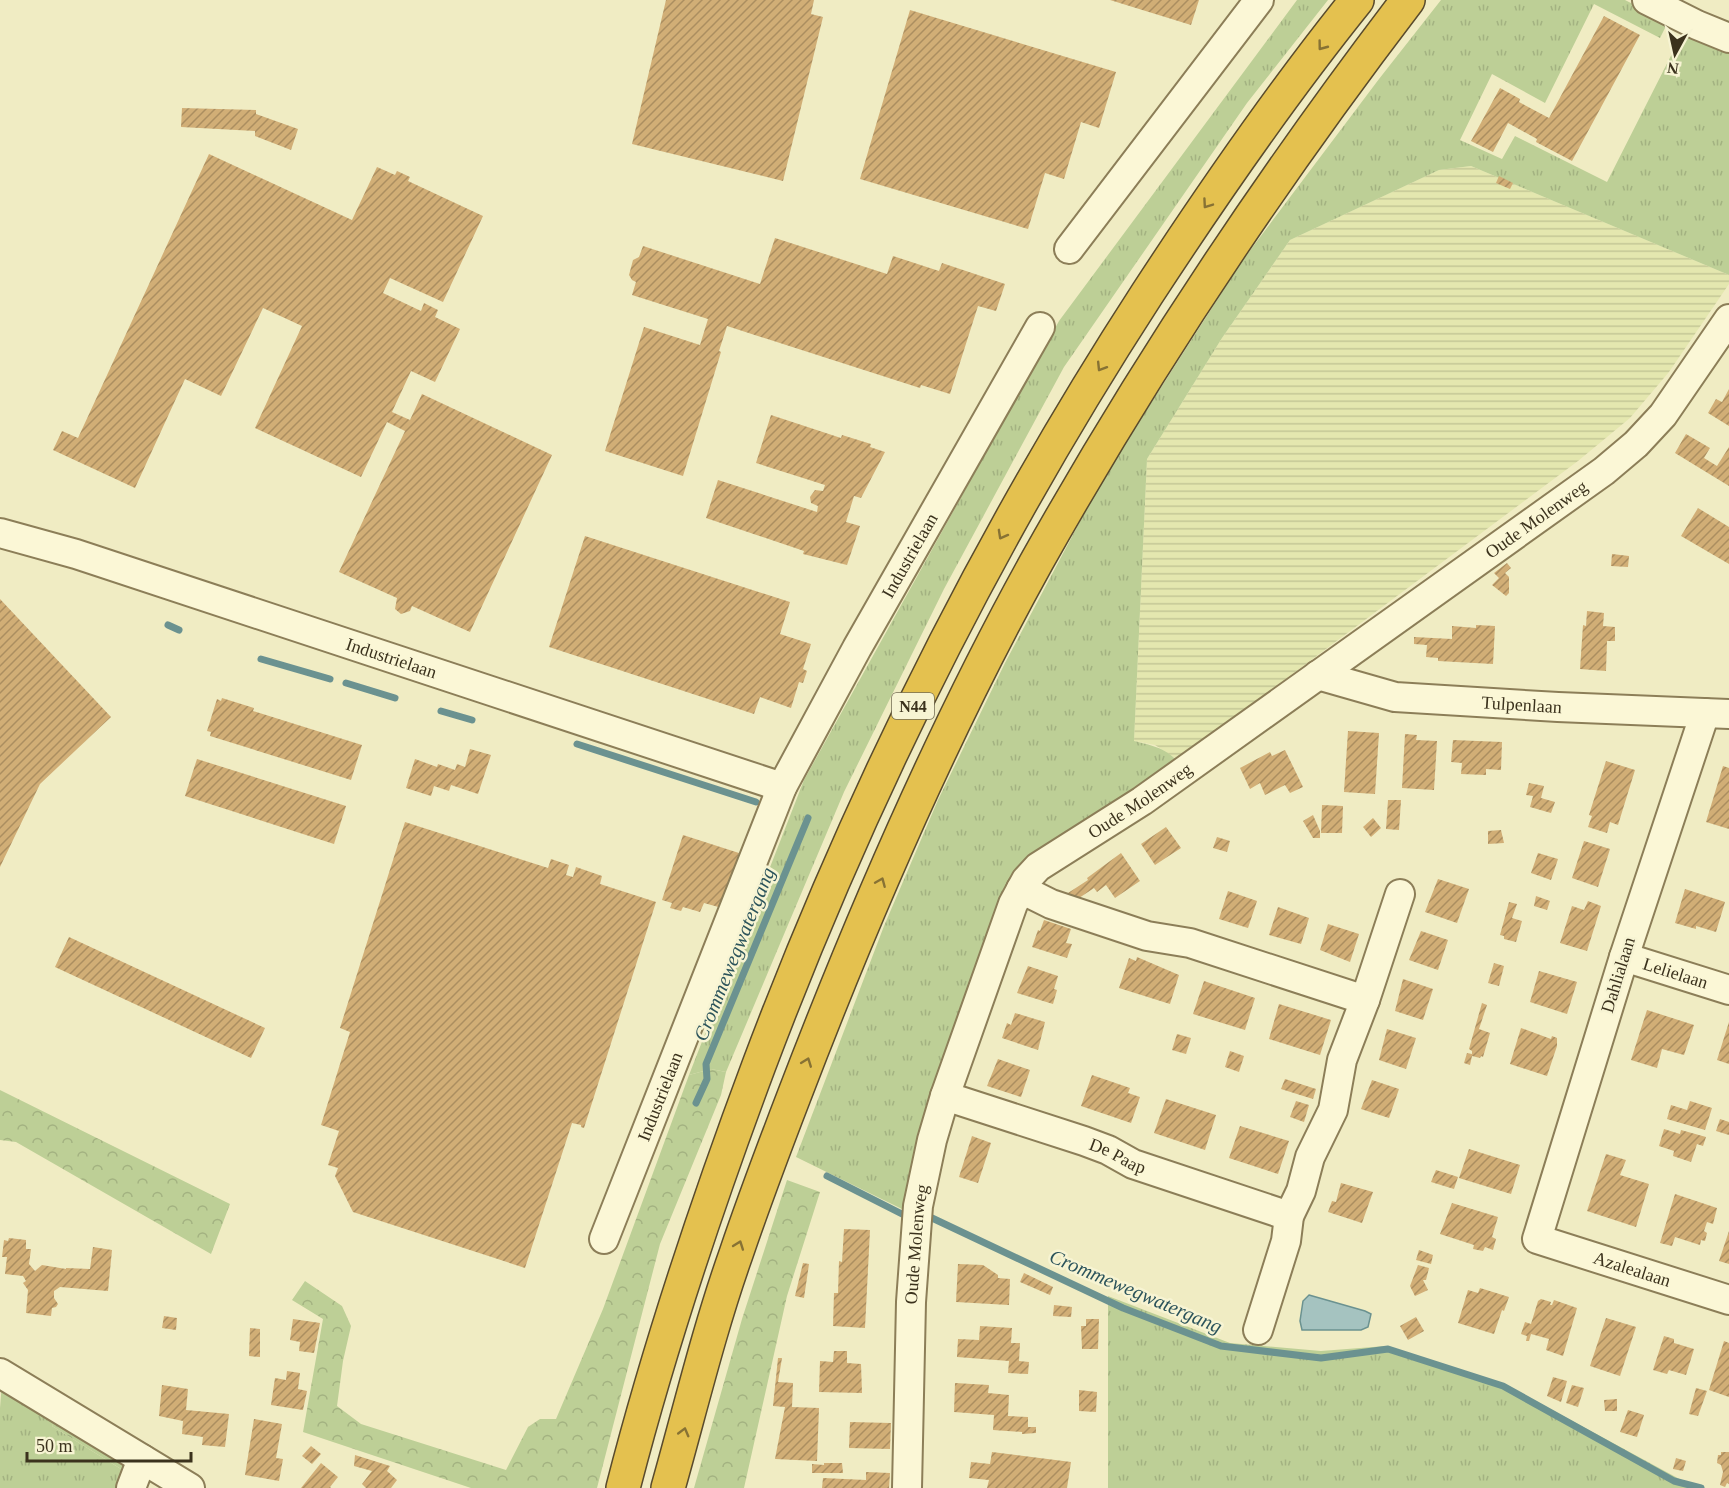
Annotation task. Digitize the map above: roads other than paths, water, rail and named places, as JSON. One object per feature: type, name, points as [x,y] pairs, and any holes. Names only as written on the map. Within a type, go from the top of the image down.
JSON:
[{"type":"highway","name":"N44","points":[[623,1488],[659,1357],[693,1247],[732,1137],[785,996],[873,789],[910,710],[1040,466],[1125,328],[1208,202],[1357,0]]},
{"type":"highway","name":"N44","points":[[668,1488],[735,1256],[826,1012],[913,808],[961,709],[1036,563],[1164,349],[1317,121],[1408,0]]},
{"type":"street","points":[[1069,249],[1259,0]]},
{"type":"street","points":[[1647,0],[1729,38]]},
{"type":"street","name":"Oude Molenweg","points":[[907,1488],[911,1302],[918,1206],[932,1140],[945,1096],[1013,904],[1021,889],[1038,867],[1142,801],[1604,471],[1636,444],[1663,415],[1729,319]]},
{"type":"street","name":"Industrielaan","points":[[604,1239],[782,787],[857,648],[1040,327]]},
{"type":"street","name":"Industrielaan","points":[[0,533],[87,558],[782,787]]},
{"type":"street","name":"Tulpenlaan","points":[[1318,675],[1395,697],[1558,707],[1717,713]]},
{"type":"street","name":"Dahlialaan","points":[[1537,1239],[1623,957],[1717,713]]},
{"type":"street","points":[[1021,889],[1051,904],[1147,936],[1190,943],[1365,1000]]},
{"type":"street","points":[[1258,1330],[1286,1241],[1289,1216],[1301,1191],[1310,1158],[1333,1110],[1342,1060],[1365,1000],[1400,894]]},
{"type":"street","name":"Lelielaan","points":[[1623,957],[1729,990]]},
{"type":"street","name":"De Paap","points":[[945,1096],[1084,1141],[1108,1150],[1133,1164],[1289,1216]]},
{"type":"street","name":"Azalealaan","points":[[1537,1239],[1729,1300]]},
{"type":"street","points":[[0,1373],[190,1488]]},
{"type":"street","points":[[131,1488],[142,1459]]},
{"type":"water","points":[[1309,1295],[1371,1314],[1368,1327],[1361,1330],[1302,1330],[1300,1321],[1303,1301]]},
{"type":"waterway","name":"Crommewegwatergang","points":[[168,625],[179,630]]},
{"type":"waterway","name":"Crommewegwatergang","points":[[261,659],[330,679]]},
{"type":"waterway","name":"Crommewegwatergang","points":[[346,683],[395,698]]},
{"type":"waterway","name":"Crommewegwatergang","points":[[441,711],[472,720]]},
{"type":"waterway","name":"Crommewegwatergang","points":[[577,744],[756,802]]},
{"type":"waterway","name":"Crommewegwatergang","points":[[696,1103],[707,1079],[706,1064],[808,818]]},
{"type":"waterway","name":"Crommewegwatergang","points":[[827,1176],[902,1214]]},
{"type":"waterway","name":"Crommewegwatergang","points":[[932,1218],[1123,1308],[1221,1346],[1321,1358],[1388,1349],[1503,1386],[1674,1481],[1701,1488]]}]
